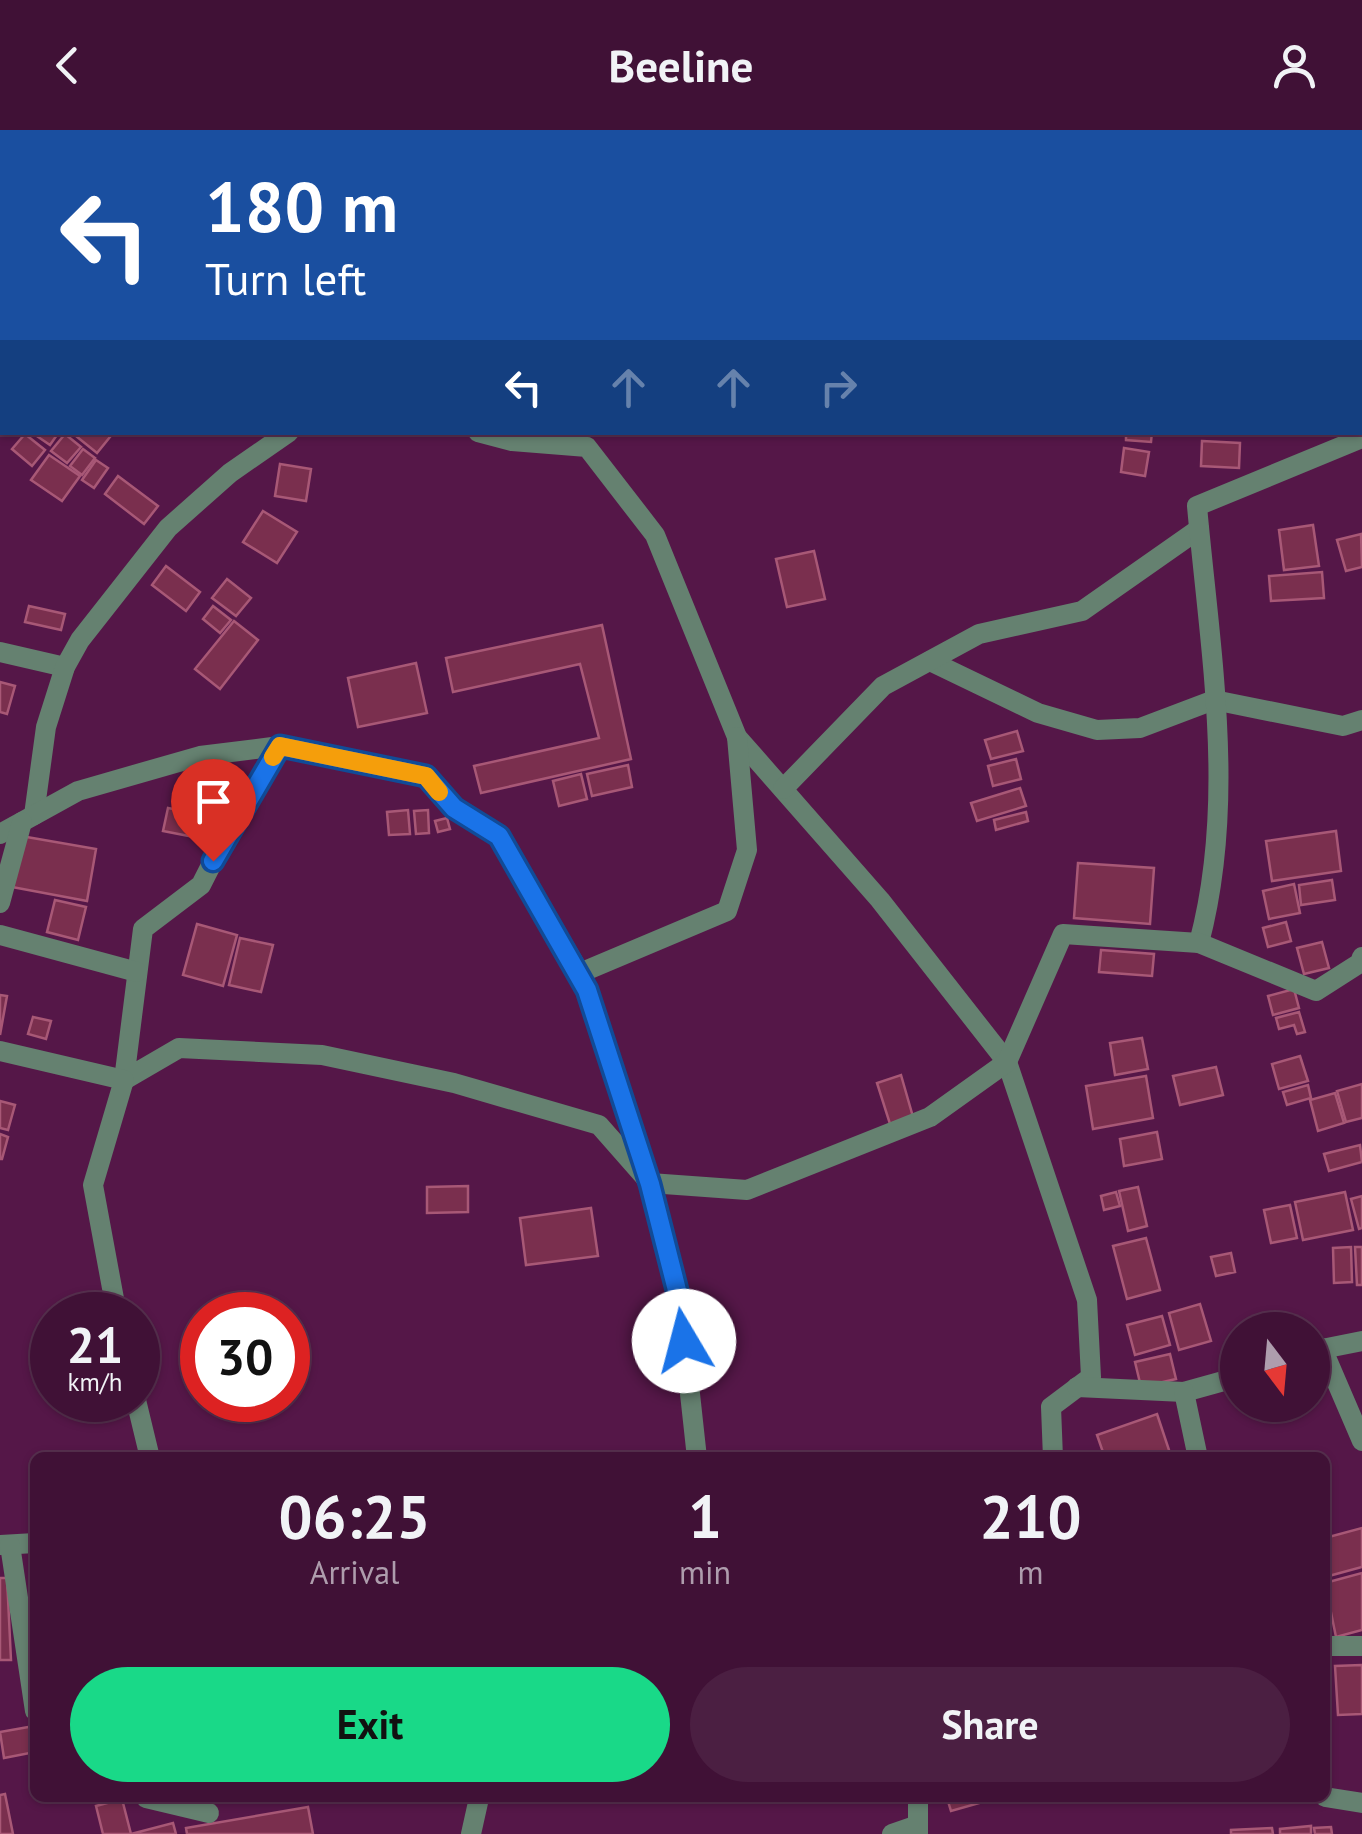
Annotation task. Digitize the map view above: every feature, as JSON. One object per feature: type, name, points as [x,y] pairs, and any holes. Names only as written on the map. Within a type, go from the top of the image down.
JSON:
[{"type":"street","points":[[0,903],[28,818],[46,726],[65,667],[80,640],[168,528],[230,473],[285,435]]},
{"type":"street","points":[[489,435],[512,441],[587,447],[655,535],[737,737],[747,850],[727,911],[580,973]]},
{"type":"street","points":[[1199,942],[1210,902],[1222,788],[1198,506],[1362,438]]},
{"type":"street","points":[[783,789],[883,686],[979,634],[1082,611],[1200,529]]},
{"type":"street","points":[[0,652],[65,667]]},
{"type":"street","points":[[930,660],[1038,712],[1098,730],[1140,728],[1214,700],[1343,726],[1362,720]]},
{"type":"street","points":[[737,737],[880,900],[1006,1062],[1086,1300],[1091,1377],[1051,1407],[1053,1452]]},
{"type":"street","points":[[113,1292],[93,1185],[124,1080],[142,928],[201,885],[238,812],[280,746]]},
{"type":"street","points":[[0,834],[78,791],[183,761],[280,746],[426,776],[454,808],[499,836],[580,973],[650,1184],[680,1302],[696,1452]]},
{"type":"street","points":[[0,1051],[124,1080],[179,1048],[322,1055],[454,1083],[599,1126],[650,1184],[746,1190],[930,1117],[1006,1062],[1063,934],[1199,942],[1316,991],[1362,957]]},
{"type":"street","points":[[0,935],[137,972]]},
{"type":"street","points":[[1330,1347],[1362,1341]]},
{"type":"street","points":[[1330,1376],[1362,1441]]},
{"type":"street","points":[[1077,1388],[1184,1392],[1220,1382]]},
{"type":"street","points":[[1184,1392],[1197,1452]]},
{"type":"street","points":[[141,1422],[149,1452]]},
{"type":"street","points":[[30,1543],[5,1545],[30,1701]]},
{"type":"street","points":[[1330,1646],[1362,1646]]},
{"type":"street","points":[[1330,1799],[1362,1803]]},
{"type":"street","points":[[164,1802],[209,1812]]},
{"type":"street","points":[[471,1834],[478,1802]]},
{"type":"street","points":[[892,1834],[918,1829],[918,1802]]},
{"type":"building","points":[[26,435],[45,450],[32,466],[12,449]]},
{"type":"building","points":[[35,435],[57,435],[50,445]]},
{"type":"building","points":[[64,435],[81,447],[67,463],[51,451]]},
{"type":"building","points":[[75,435],[112,435],[97,453]]},
{"type":"building","points":[[1126,435],[1152,435],[1151,442],[1126,440]]},
{"type":"building","points":[[1202,441],[1240,443],[1239,468],[1201,466]]},
{"type":"building","points":[[1124,448],[1149,452],[1145,476],[1121,472]]},
{"type":"building","points":[[83,449],[95,458],[82,475],[70,466]]},
{"type":"building","points":[[49,455],[80,476],[62,501],[31,480]]},
{"type":"building","points":[[96,460],[108,468],[94,488],[82,480]]},
{"type":"building","points":[[280,464],[311,469],[306,501],[275,496]]},
{"type":"building","points":[[118,476],[158,506],[144,524],[105,494]]},
{"type":"building","points":[[263,511],[297,532],[277,563],[243,542]]},
{"type":"building","points":[[1313,525],[1319,566],[1284,570],[1279,530]]},
{"type":"building","points":[[1361,534],[1362,567],[1346,571],[1337,540]]},
{"type":"building","points":[[814,551],[825,599],[787,607],[776,559]]},
{"type":"building","points":[[166,566],[200,592],[186,611],[152,585]]},
{"type":"building","points":[[1322,572],[1324,598],[1271,601],[1269,576]]},
{"type":"building","points":[[227,579],[251,598],[236,616],[212,598]]},
{"type":"building","points":[[29,606],[65,614],[61,630],[25,622]]},
{"type":"building","points":[[213,606],[231,620],[220,633],[203,619]]},
{"type":"building","points":[[234,621],[258,640],[220,689],[195,669]]},
{"type":"building","points":[[602,625],[631,759],[481,793],[474,766],[599,738],[580,664],[453,692],[446,658]]},
{"type":"building","points":[[416,663],[427,713],[358,727],[348,678]]},
{"type":"building","points":[[0,682],[15,686],[7,714],[0,712]]},
{"type":"building","points":[[1017,731],[1023,751],[991,759],[985,740]]},
{"type":"building","points":[[1016,759],[1021,779],[993,786],[988,766]]},
{"type":"building","points":[[628,765],[632,787],[592,796],[587,774]]},
{"type":"building","points":[[581,774],[587,799],[559,806],[553,781]]},
{"type":"building","points":[[1020,788],[1026,806],[977,821],[971,803]]},
{"type":"building","points":[[168,808],[200,814],[194,837],[163,831]]},
{"type":"building","points":[[408,810],[410,834],[389,835],[387,812]]},
{"type":"building","points":[[428,810],[429,833],[416,834],[414,811]]},
{"type":"building","points":[[1026,812],[1028,821],[996,830],[994,820]]},
{"type":"building","points":[[447,818],[450,829],[438,832],[435,821]]},
{"type":"building","points":[[1336,831],[1341,871],[1272,881],[1266,841]]},
{"type":"building","points":[[21,836],[96,849],[87,901],[12,887]]},
{"type":"building","points":[[1078,863],[1154,868],[1150,924],[1074,918]]},
{"type":"building","points":[[1332,880],[1335,900],[1301,905],[1299,885]]},
{"type":"building","points":[[1294,884],[1300,913],[1269,919],[1263,891]]},
{"type":"building","points":[[55,900],[86,907],[78,940],[47,932]]},
{"type":"building","points":[[1286,922],[1291,941],[1268,947],[1263,928]]},
{"type":"building","points":[[197,924],[237,935],[223,986],[183,975]]},
{"type":"building","points":[[240,938],[273,945],[261,992],[229,985]]},
{"type":"building","points":[[1322,942],[1329,968],[1304,974],[1297,948]]},
{"type":"building","points":[[1101,950],[1154,954],[1152,976],[1099,972]]},
{"type":"building","points":[[1294,989],[1299,1008],[1273,1015],[1268,996]]},
{"type":"building","points":[[0,995],[7,996],[0,1035]]},
{"type":"building","points":[[1299,1012],[1305,1032],[1297,1034],[1294,1025],[1279,1029],[1276,1018]]},
{"type":"building","points":[[33,1017],[51,1021],[46,1039],[28,1034]]},
{"type":"building","points":[[1142,1038],[1148,1069],[1115,1075],[1110,1043]]},
{"type":"building","points":[[1300,1056],[1308,1081],[1279,1089],[1272,1064]]},
{"type":"building","points":[[1216,1067],[1223,1095],[1180,1105],[1173,1076]]},
{"type":"building","points":[[901,1075],[913,1117],[890,1124],[877,1083]]},
{"type":"building","points":[[1146,1076],[1153,1118],[1093,1129],[1086,1086]]},
{"type":"building","points":[[1362,1084],[1362,1118],[1346,1122],[1337,1091]]},
{"type":"building","points":[[1308,1085],[1311,1098],[1287,1105],[1283,1092]]},
{"type":"building","points":[[1335,1093],[1344,1123],[1318,1131],[1310,1100]]},
{"type":"building","points":[[0,1101],[15,1105],[8,1130],[0,1128]]},
{"type":"building","points":[[1157,1132],[1162,1159],[1124,1166],[1120,1139]]},
{"type":"building","points":[[0,1134],[8,1137],[2,1159],[0,1159]]},
{"type":"building","points":[[1360,1145],[1362,1162],[1329,1171],[1324,1154]]},
{"type":"building","points":[[468,1186],[468,1212],[427,1213],[427,1187]]},
{"type":"building","points":[[1138,1187],[1147,1226],[1128,1231],[1119,1191]]},
{"type":"building","points":[[1116,1192],[1120,1206],[1104,1210],[1101,1196]]},
{"type":"building","points":[[1345,1192],[1353,1230],[1303,1240],[1295,1202]]},
{"type":"building","points":[[1362,1196],[1362,1228],[1359,1229],[1351,1199]]},
{"type":"building","points":[[1290,1205],[1297,1238],[1271,1243],[1264,1210]]},
{"type":"building","points":[[591,1208],[598,1256],[526,1265],[520,1218]]},
{"type":"building","points":[[1146,1238],[1160,1290],[1127,1299],[1113,1246]]},
{"type":"building","points":[[1351,1247],[1352,1282],[1334,1283],[1333,1248]]},
{"type":"building","points":[[1355,1247],[1362,1247],[1362,1285],[1357,1285]]},
{"type":"building","points":[[1231,1253],[1235,1272],[1216,1276],[1211,1257]]},
{"type":"building","points":[[1200,1304],[1211,1341],[1179,1350],[1169,1313]]},
{"type":"building","points":[[1162,1316],[1170,1345],[1135,1355],[1127,1325]]},
{"type":"building","points":[[1170,1354],[1176,1379],[1141,1387],[1135,1362]]},
{"type":"building","points":[[1157,1414],[1170,1452],[1103,1452],[1097,1435]]},
{"type":"building","points":[[1362,1528],[1362,1567],[1330,1576],[1330,1537]]},
{"type":"building","points":[[1362,1573],[1362,1630],[1336,1637],[1330,1582]]},
{"type":"building","points":[[0,1578],[7,1578],[11,1660],[0,1660]]},
{"type":"building","points":[[1362,1665],[1362,1714],[1338,1715],[1335,1666]]},
{"type":"building","points":[[30,1727],[30,1753],[4,1758],[0,1732]]},
{"type":"building","points":[[5,1794],[13,1834],[0,1834],[0,1795]]},
{"type":"building","points":[[123,1802],[131,1834],[103,1834],[96,1806]]},
{"type":"building","points":[[948,1802],[983,1802],[951,1811]]},
{"type":"building","points":[[308,1807],[313,1834],[187,1834],[186,1828]]},
{"type":"building","points":[[173,1823],[176,1834],[131,1834]]},
{"type":"building","points":[[1311,1826],[1311,1834],[1280,1834],[1280,1829]]},
{"type":"building","points":[[1331,1827],[1332,1834],[1315,1834],[1314,1828]]},
{"type":"building","points":[[1272,1828],[1273,1834],[1231,1834],[1231,1830]]},
{"type":"slow traffic","points":[[273,757],[280,746],[336,755],[426,776],[439,792]]},
{"type":"route","points":[[213,861],[238,812],[280,746],[426,776],[454,808],[499,836],[587,990],[650,1184],[680,1302],[684,1341]]}]
